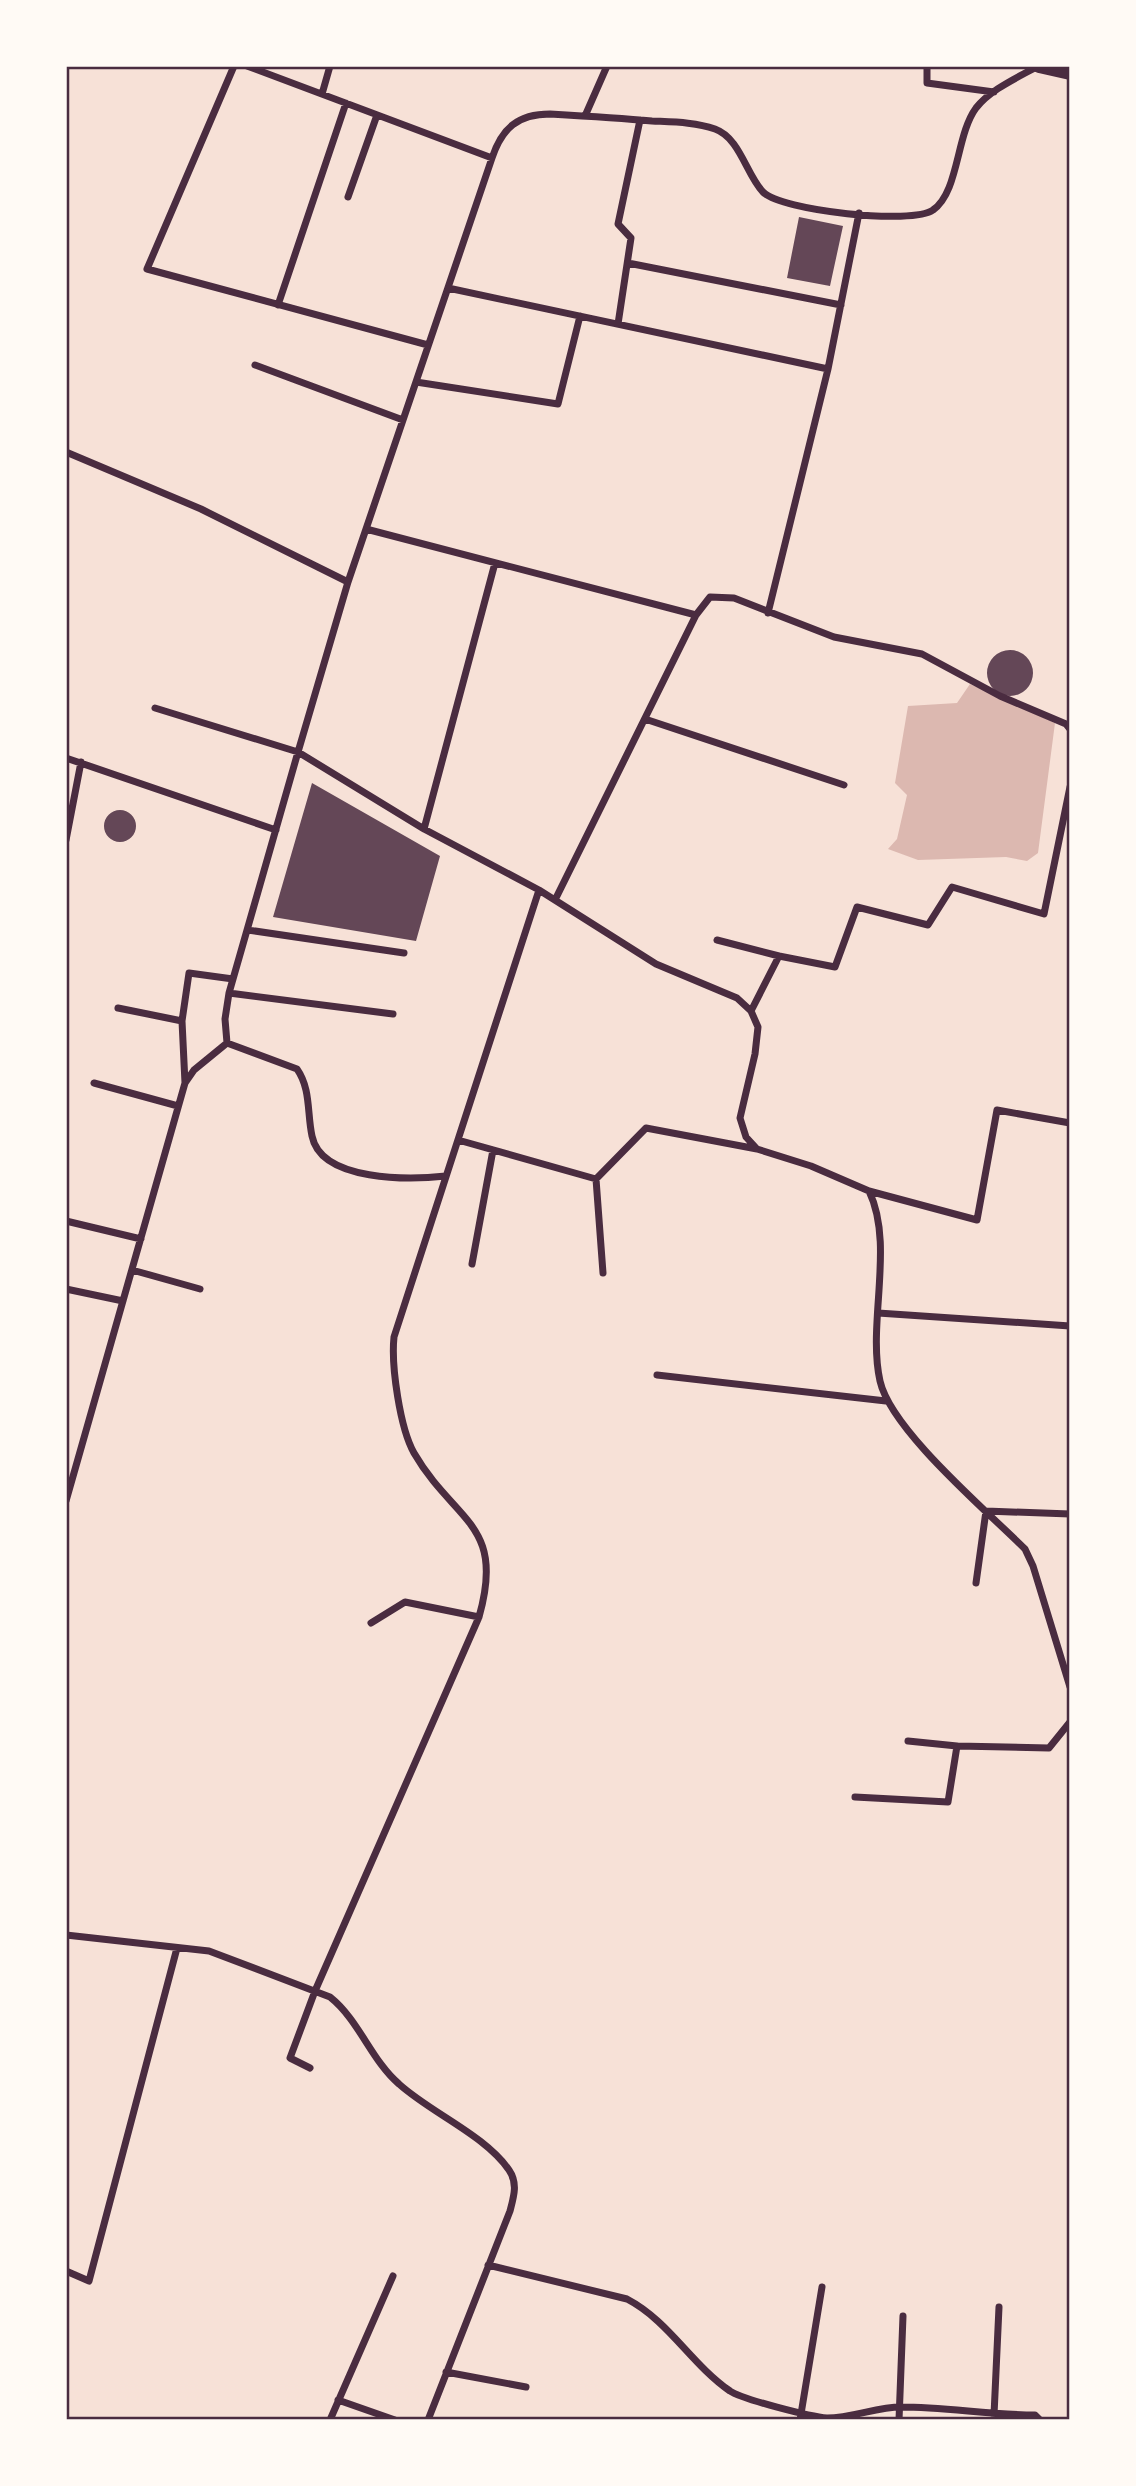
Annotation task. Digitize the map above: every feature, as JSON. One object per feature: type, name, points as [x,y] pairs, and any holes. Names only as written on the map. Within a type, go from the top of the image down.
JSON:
[{"type":"main road","points":[[1038,66],[1069,72]]},
{"type":"street","points":[[234,66],[148,269],[428,345]]},
{"type":"street","points":[[247,66],[492,158]]},
{"type":"street","points":[[322,94],[330,66]]},
{"type":"street","points":[[585,116],[607,66]]},
{"type":"street","points":[[927,66],[927,83],[994,92]]},
{"type":"street","points":[[227,1043],[225,1018],[229,993],[348,582],[498,139],[513,122],[530,114],[693,124],[718,130],[734,146],[763,192],[782,204],[905,217],[934,210],[946,194],[965,128],[976,107],[994,92],[1038,66]]},
{"type":"street","points":[[278,305],[346,103]]},
{"type":"street","points":[[348,197],[377,115]]},
{"type":"street","points":[[618,324],[631,238],[618,224],[640,120]]},
{"type":"street","points":[[768,613],[828,369],[859,213]]},
{"type":"street","points":[[628,263],[841,305]]},
{"type":"street","points":[[448,288],[828,369]]},
{"type":"street","points":[[416,382],[558,404],[580,316]]},
{"type":"street","points":[[255,365],[403,420]]},
{"type":"street","points":[[66,452],[190,504],[348,582]]},
{"type":"street","points":[[366,529],[696,615]]},
{"type":"street","points":[[424,829],[495,563]]},
{"type":"street","points":[[555,900],[696,615],[710,597],[720,595],[834,637],[922,654],[1000,696],[1066,724],[1069,729]]},
{"type":"street","points":[[155,708],[298,752],[424,829],[539,890],[656,964],[737,998],[751,1011],[758,1027],[755,1054],[740,1118],[746,1137],[757,1149]]},
{"type":"street","points":[[645,719],[844,785]]},
{"type":"street","points":[[66,758],[276,830]]},
{"type":"street","points":[[66,840],[82,762]]},
{"type":"street","points":[[717,940],[835,967],[857,907],[928,925],[952,887],[1044,914],[1069,787]]},
{"type":"street","points":[[310,2068],[290,2058],[315,1991],[479,1617],[487,1588],[488,1567],[484,1546],[468,1521],[414,1453],[406,1433],[393,1353],[394,1337],[539,890]]},
{"type":"street","points":[[248,930],[404,953]]},
{"type":"street","points":[[751,1011],[779,956]]},
{"type":"street","points":[[185,1083],[182,1021],[189,973],[233,979]]},
{"type":"street","points":[[229,993],[393,1014]]},
{"type":"street","points":[[118,1008],[182,1021]]},
{"type":"street","points":[[227,1043],[297,1069],[307,1092],[312,1139],[321,1153],[339,1169],[422,1179],[446,1176]]},
{"type":"street","points":[[66,1501],[185,1083],[194,1070],[227,1043]]},
{"type":"street","points":[[94,1083],[178,1106]]},
{"type":"street","points":[[603,1273],[596,1179],[646,1128],[757,1149],[811,1166],[869,1191],[977,1220],[997,1110],[1069,1123]]},
{"type":"street","points":[[458,1140],[596,1179]]},
{"type":"street","points":[[472,1264],[493,1150]]},
{"type":"street","points":[[869,1191],[878,1225],[878,1364],[886,1401],[925,1449],[1025,1549],[1033,1566],[1069,1687]]},
{"type":"street","points":[[66,1221],[141,1239]]},
{"type":"street","points":[[132,1270],[200,1289]]},
{"type":"street","points":[[66,1289],[123,1301]]},
{"type":"street","points":[[878,1313],[1069,1326]]},
{"type":"street","points":[[657,1375],[886,1401]]},
{"type":"street","points":[[66,1462],[76,1465]]},
{"type":"street","points":[[986,1511],[1069,1514]]},
{"type":"street","points":[[976,1583],[986,1511]]},
{"type":"street","points":[[371,1623],[405,1602],[479,1617]]},
{"type":"street","points":[[908,1741],[957,1746],[1049,1748],[1069,1722]]},
{"type":"street","points":[[855,1797],[948,1802],[957,1746]]},
{"type":"street","points":[[66,1935],[231,1957],[315,1991],[342,2007],[397,2083],[495,2154],[510,2171],[516,2188],[428,2420]]},
{"type":"street","points":[[66,2271],[89,2281],[177,1948]]},
{"type":"street","points":[[488,2265],[626,2299],[656,2317],[731,2393],[801,2416],[827,2418],[900,2407],[994,2415],[1035,2415],[1040,2420]]},
{"type":"street","points":[[330,2420],[393,2276]]},
{"type":"street","points":[[801,2416],[822,2287]]},
{"type":"street","points":[[994,2415],[999,2307]]},
{"type":"street","points":[[899,2420],[903,2316]]},
{"type":"street","points":[[446,2372],[526,2387]]},
{"type":"street","points":[[338,2400],[395,2420]]},
{"type":"shaded area","points":[[970,684],[1055,723],[1038,853],[1027,861],[1006,857],[918,860],[888,849],[897,839],[907,795],[895,783],[908,706],[957,703]]},
{"type":"building","points":[[799,217],[843,226],[830,286],[787,278]]},
{"type":"building","points":[[1010,650],[1026,657],[1033,673],[1026,689],[1010,696],[994,689],[987,673],[994,657]]},
{"type":"building","points":[[312,783],[440,856],[416,941],[273,917]]},
{"type":"building","points":[[120,810],[132,814],[136,826],[132,838],[120,842],[108,838],[104,826],[108,814]]}]
